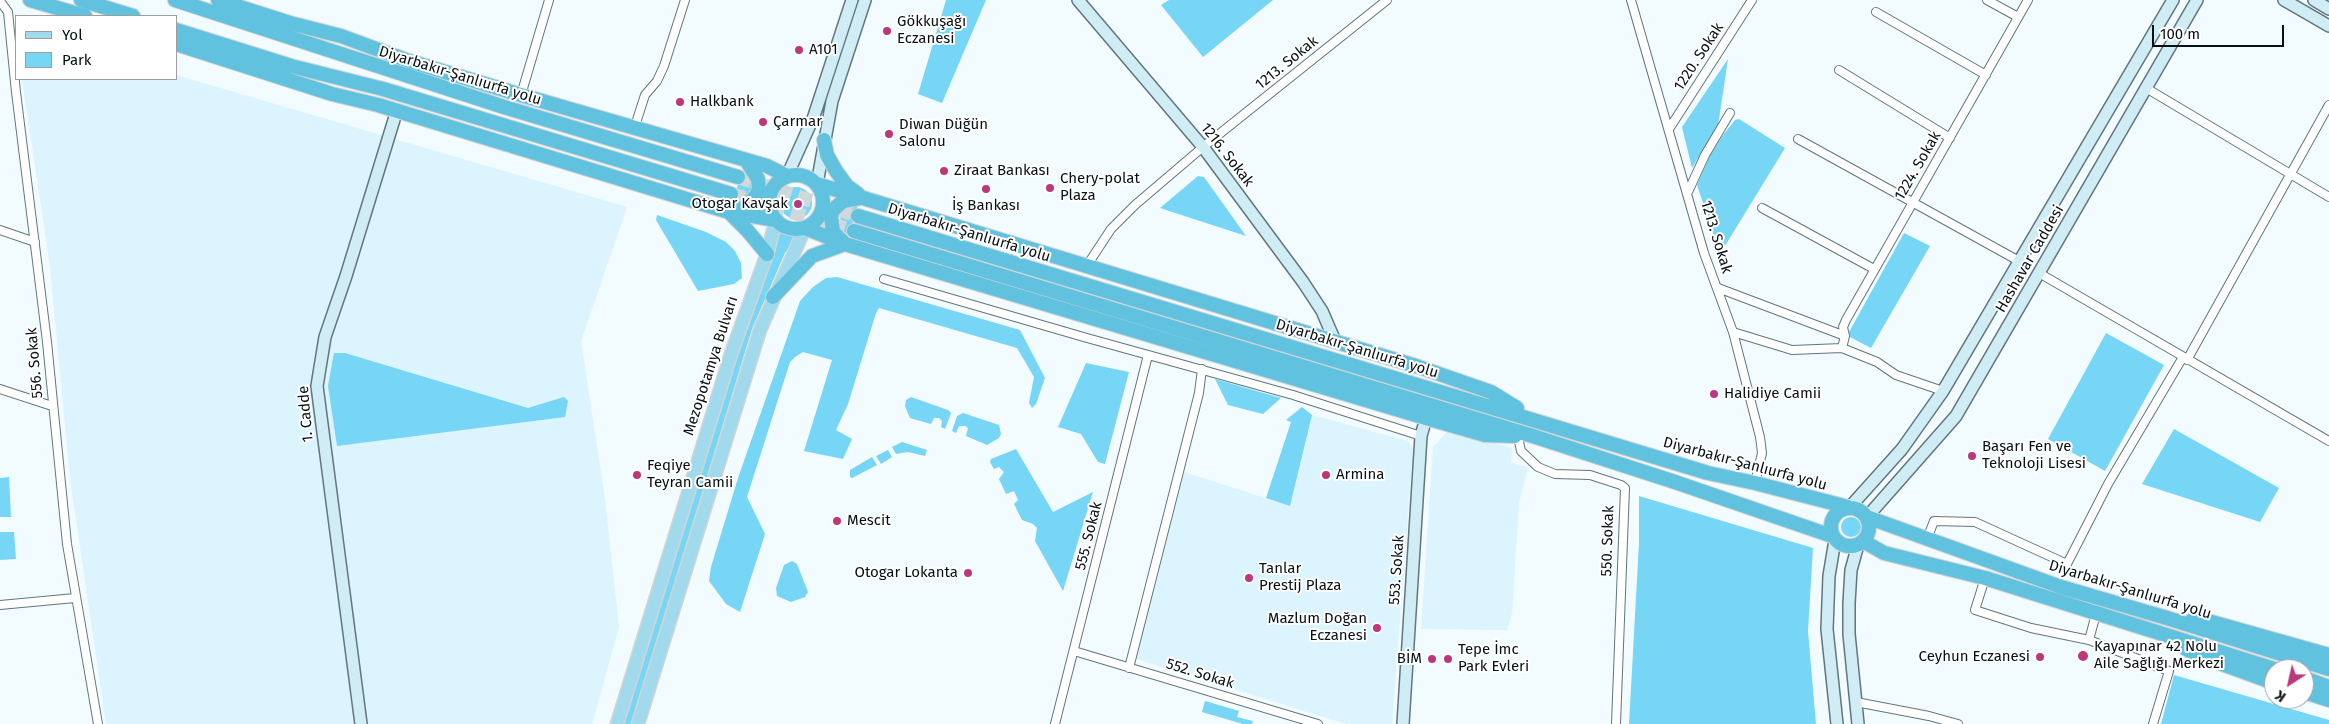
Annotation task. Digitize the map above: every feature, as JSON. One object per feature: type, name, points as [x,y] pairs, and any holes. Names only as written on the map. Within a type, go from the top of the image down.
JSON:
[{"type":"highway","points":[[30,0],[82,15]]},
{"type":"highway","points":[[81,0],[130,15]]},
{"type":"highway","name":"Diyarbakır-Şanlıurfa yolu","points":[[175,0],[416,79],[738,177]]},
{"type":"highway","points":[[218,0],[249,5],[416,79]]},
{"type":"highway","points":[[290,23],[341,36],[409,60],[634,129],[767,166],[787,176],[803,176],[817,184],[1419,367],[1491,392],[1534,419]]},
{"type":"highway","points":[[178,31],[251,53],[383,89],[731,194]]},
{"type":"highway","points":[[178,42],[251,53]]},
{"type":"highway","points":[[178,43],[332,94],[397,110],[730,212],[776,220],[789,228],[805,228],[845,244],[1485,436],[1536,437]]},
{"type":"highway","points":[[824,140],[828,155],[836,171],[847,186],[863,197]]},
{"type":"highway","points":[[730,212],[748,206],[759,191],[758,179],[746,160]]},
{"type":"highway","points":[[776,220],[771,212],[770,195],[779,180],[787,176]]},
{"type":"highway","points":[[805,228],[819,217],[822,209],[824,200],[817,184]]},
{"type":"highway","points":[[845,244],[833,232],[831,222],[833,210],[843,201],[863,197]]},
{"type":"highway","points":[[730,212],[767,254]]},
{"type":"highway","name":"Diyarbakır-Şanlıurfa yolu","points":[[858,216],[1708,473],[1849,507]]},
{"type":"highway","name":"Diyarbakır-Şanlıurfa yolu","points":[[854,231],[1536,437],[1675,482],[1834,538]]},
{"type":"highway","points":[[774,297],[812,256],[845,244]]},
{"type":"highway","points":[[1860,543],[1869,531],[1867,518],[1860,510],[1849,507],[1841,509],[1832,518],[1830,524],[1834,538],[1846,546],[1860,543],[1884,553],[1984,578],[2264,666]]},
{"type":"highway","name":"Diyarbakır-Şanlıurfa yolu","points":[[1867,518],[2061,587],[2329,669]]},
{"type":"highway","points":[[2167,618],[2208,621],[2329,656]]},
{"type":"highway","points":[[2152,632],[2200,656],[2264,678]]},
{"type":"highway","points":[[2314,682],[2329,687]]},
{"type":"highway","points":[[2314,695],[2329,700]]},
{"type":"main road","points":[[787,176],[814,116],[852,0]]},
{"type":"main road","points":[[817,184],[832,101],[865,0]]},
{"type":"main road","name":"1216. Sokak","points":[[1078,0],[1203,147],[1303,282],[1322,311],[1335,341]]},
{"type":"main road","points":[[1849,507],[1902,449],[1943,391],[2172,0]]},
{"type":"main road","name":"Hashavar Caddesi","points":[[1867,518],[1956,416],[2197,0]]},
{"type":"main road","points":[[2284,0],[2329,26]]},
{"type":"main road","points":[[2314,0],[2329,9]]},
{"type":"main road","name":"1. Cadde","points":[[361,724],[316,386],[325,337],[346,276],[397,110]]},
{"type":"main road","name":"Mezopotamya Bulvarı","points":[[617,724],[728,362],[767,254],[776,220]]},
{"type":"main road","points":[[638,724],[760,330],[805,228]]},
{"type":"main road","name":"553. Sokak","points":[[1403,724],[1421,436],[1426,418]]},
{"type":"main road","points":[[1834,538],[1829,576],[1826,629],[1837,724]]},
{"type":"main road","points":[[1858,724],[1849,634],[1851,577],[1860,543]]},
{"type":"main road","points":[[1829,576],[1838,567],[1845,565],[1848,567],[1851,577]]},
{"type":"street","points":[[521,95],[549,0]]},
{"type":"street","points":[[634,129],[645,94],[657,81],[664,66],[685,0]]},
{"type":"street","name":"1213. Sokak","points":[[1086,267],[1111,229],[1134,205],[1203,147],[1387,0]]},
{"type":"street","name":"1213. Sokak","points":[[1631,0],[1688,192],[1704,253],[1733,332],[1760,437],[1762,453],[1755,483]]},
{"type":"street","name":"1220. Sokak","points":[[1669,129],[1752,0]]},
{"type":"street","points":[[1987,0],[2018,17]]},
{"type":"street","name":"1224. Sokak","points":[[1842,348],[1846,320],[2028,0]]},
{"type":"street","name":"556. Sokak","points":[[0,1],[8,12],[75,598],[98,724]]},
{"type":"street","points":[[1876,12],[1986,75]]},
{"type":"street","points":[[1839,70],[1950,138]]},
{"type":"street","points":[[2146,88],[2329,197]]},
{"type":"street","points":[[1927,539],[1934,521],[1975,522],[2066,564],[2108,484],[2185,359],[2329,105]]},
{"type":"street","points":[[1688,192],[1704,155],[1730,112]]},
{"type":"street","points":[[1798,138],[2019,261]]},
{"type":"street","points":[[1762,208],[1874,269]]},
{"type":"street","points":[[0,230],[35,242]]},
{"type":"street","points":[[2039,273],[2329,441]]},
{"type":"street","points":[[884,279],[1293,395],[1421,436]]},
{"type":"street","points":[[1718,288],[1845,336]]},
{"type":"street","points":[[1733,332],[1792,350],[1842,348],[1877,362],[1896,375],[1943,391]]},
{"type":"street","name":"555. Sokak","points":[[1055,724],[1148,355]]},
{"type":"street","points":[[1129,668],[1199,393],[1202,369]]},
{"type":"street","points":[[0,389],[52,406]]},
{"type":"street","name":"550. Sokak","points":[[1518,436],[1521,451],[1538,467],[1556,474],[1590,475],[1625,488],[1616,724]]},
{"type":"street","points":[[1984,578],[1975,610],[2031,628],[2089,640],[2169,671],[2153,724]]},
{"type":"street","points":[[0,604],[75,598]]},
{"type":"street","points":[[2089,640],[2096,614]]},
{"type":"street","name":"552. Sokak","points":[[1074,652],[1318,724]]},
{"type":"street","points":[[1856,702],[1929,716],[1958,724]]},
{"type":"shaded area","points":[[178,76],[627,207],[581,341],[605,500],[619,627],[592,724],[106,724],[70,479],[50,267],[22,80],[178,80]]},
{"type":"shaded area","points":[[1312,415],[1408,441],[1413,449],[1392,724],[1346,724],[1136,659],[1184,472],[1290,506]]},
{"type":"shaded area","points":[[1449,430],[1512,448],[1511,463],[1528,467],[1519,503],[1512,613],[1507,630],[1421,629],[1433,447]]},
{"type":"green space","points":[[946,0],[986,0],[942,103],[918,94]]},
{"type":"green space","points":[[1169,0],[1273,0],[1203,57],[1161,5]]},
{"type":"green space","points":[[1728,59],[1718,126],[1692,168],[1682,127]]},
{"type":"green space","points":[[1739,119],[1785,148],[1720,254],[1697,185],[1710,156],[1723,135],[1735,120]]},
{"type":"green space","points":[[742,170],[750,178],[751,190],[744,200],[733,202]]},
{"type":"green space","points":[[1198,176],[1204,177],[1246,236],[1160,208]]},
{"type":"green space","points":[[796,187],[807,192],[812,203],[807,214],[796,219],[785,214],[780,203],[785,192]]},
{"type":"green space","points":[[858,205],[849,236],[842,230],[840,216],[846,206]]},
{"type":"green space","points":[[657,215],[706,232],[726,242],[735,251],[741,263],[742,278],[734,284],[698,291],[656,220]]},
{"type":"green space","points":[[778,230],[798,236],[785,253],[752,329],[632,724],[624,724],[743,333]]},
{"type":"green space","points":[[1904,233],[1930,246],[1871,348],[1850,337],[1849,332]]},
{"type":"green space","points":[[837,277],[1020,330],[1045,378],[1036,404],[1032,408],[1029,403],[1034,377],[1017,348],[879,308],[848,404],[836,430],[852,439],[843,459],[804,451],[832,360],[803,352],[795,357],[790,362],[747,497],[765,534],[740,612],[726,604],[709,581],[711,567],[738,478],[800,301],[813,287],[826,278]]},
{"type":"green space","points":[[2106,333],[2164,365],[2105,471],[2048,439]]},
{"type":"green space","points":[[334,353],[345,353],[528,408],[564,397],[568,401],[565,417],[337,446],[328,386]]},
{"type":"green space","points":[[1086,363],[1129,372],[1105,464],[1098,462],[1081,434],[1058,427]]},
{"type":"green space","points":[[1215,379],[1281,398],[1263,414],[1228,405]]},
{"type":"green space","points":[[911,397],[948,410],[951,413],[945,429],[941,427],[942,421],[939,418],[934,418],[931,424],[910,418],[905,406],[906,400]]},
{"type":"green space","points":[[1302,407],[1312,415],[1290,506],[1266,498],[1291,422],[1286,420]]},
{"type":"green space","points":[[963,413],[999,425],[1001,434],[999,438],[987,445],[966,436],[968,428],[965,426],[959,426],[956,433],[952,431],[957,416]]},
{"type":"green space","points":[[2174,429],[2279,488],[2260,522],[2142,484]]},
{"type":"green space","points":[[902,442],[927,450],[925,456],[908,452],[896,454],[892,447]]},
{"type":"green space","points":[[1016,449],[1053,512],[1093,492],[1063,591],[1035,541],[1037,528],[1033,524],[1022,520],[1014,504],[1018,500],[1014,491],[1006,494],[999,479],[1004,472],[999,467],[994,469],[990,462],[991,459]]},
{"type":"green space","points":[[888,450],[892,457],[881,464],[876,456]]},
{"type":"green space","points":[[872,457],[877,465],[852,478],[850,477],[850,470]]},
{"type":"green space","points":[[9,477],[11,517],[0,517],[0,478]]},
{"type":"green space","points":[[1639,496],[1813,548],[1808,631],[1816,724],[1629,724],[1639,543]]},
{"type":"green space","points":[[1847,517],[1855,517],[1861,523],[1861,531],[1855,537],[1847,537],[1841,531],[1841,523]]},
{"type":"green space","points":[[0,532],[14,532],[16,559],[0,560]]},
{"type":"green space","points":[[792,561],[797,564],[808,592],[805,597],[791,602],[777,596],[776,588],[784,565]]},
{"type":"green space","points":[[2174,675],[2264,701],[2264,709],[2291,709],[2329,720],[2329,724],[2161,724]]},
{"type":"green space","points":[[1205,701],[1239,711],[1237,717],[1253,721],[1252,724],[1243,724],[1202,712]]},
{"type":"tunnel","points":[[738,177],[858,216]]},
{"type":"tunnel","points":[[731,194],[854,231]]},
{"type":"place","name":"Gökkuşağı Eczanesi","points":[[887,31]]},
{"type":"place","name":"A101","points":[[799,50]]},
{"type":"place","name":"Halkbank","points":[[680,102]]},
{"type":"place","name":"Çarmar","points":[[763,122]]},
{"type":"place","name":"Diwan Düğün Salonu","points":[[889,134]]},
{"type":"place","name":"Ziraat Bankası","points":[[944,171]]},
{"type":"place","name":"Chery-polat Plaza","points":[[1050,188]]},
{"type":"place","name":"İş Bankası","points":[[986,189]]},
{"type":"place","name":"Otogar Kavşak","points":[[798,204]]},
{"type":"place","name":"Halidiye Camii","points":[[1714,394]]},
{"type":"place","name":"Başarı Fen ve Teknoloji Lisesi","points":[[1972,456]]},
{"type":"place","name":"Feqiye Teyran Camii","points":[[637,475]]},
{"type":"place","name":"Armina","points":[[1326,475]]},
{"type":"place","name":"Mescit","points":[[837,521]]},
{"type":"place","name":"Otogar Lokanta","points":[[968,573]]},
{"type":"place","name":"Tanlar Prestij Plaza","points":[[1249,578]]},
{"type":"place","name":"Mazlum Doğan Eczanesi","points":[[1377,628]]},
{"type":"place","name":"Kayapınar 42 Nolu Aile Sağlığı Merkezi","points":[[2083,656]]},
{"type":"place","name":"Ceyhun Eczanesi","points":[[2040,657]]},
{"type":"place","name":"BİM","points":[[1432,659]]},
{"type":"place","name":"Tepe İmc Park Evleri","points":[[1448,659]]}]
